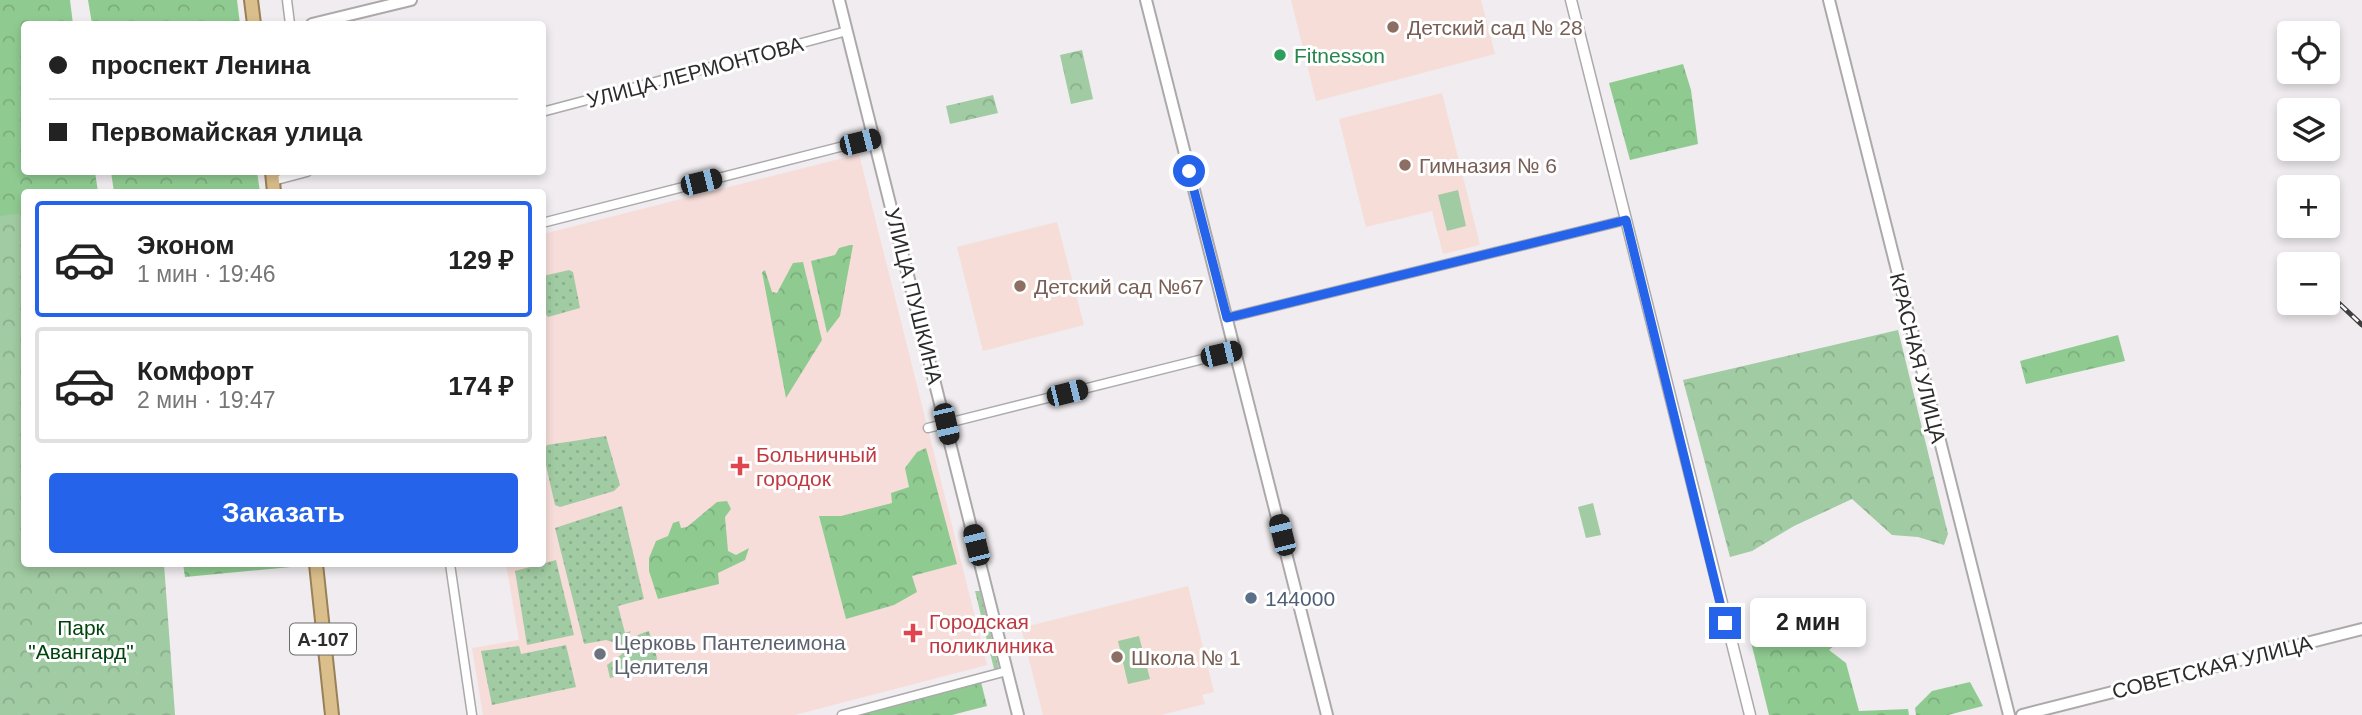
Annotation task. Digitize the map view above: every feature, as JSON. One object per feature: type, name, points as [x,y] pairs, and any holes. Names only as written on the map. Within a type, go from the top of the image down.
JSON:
[{"type":"highway","points":[[251,0],[254,21]]},
{"type":"highway","name":"А-107","points":[[316,567],[332,715]]},
{"type":"main road","points":[[324,21],[411,0]]},
{"type":"main road","name":"УЛИЦА ПУШКИНА","points":[[839,0],[1018,715]]},
{"type":"main road","points":[[1146,0],[1327,715]]},
{"type":"main road","name":"КРАСНАЯ УЛИЦА","points":[[1829,0],[2009,715]]},
{"type":"main road","name":"СОВЕТСКАЯ УЛИЦА","points":[[2022,715],[2362,629]]},
{"type":"street","points":[[287,0],[290,21]]},
{"type":"street","points":[[1571,0],[1749,715]]},
{"type":"street","name":"УЛИЦА ЛЕРМОНТОВА","points":[[546,111],[847,31]]},
{"type":"street","points":[[546,222],[875,138]]},
{"type":"street","points":[[273,182],[297,175]]},
{"type":"street","points":[[1227,318],[1626,220]]},
{"type":"street","points":[[928,428],[1235,351]]},
{"type":"street","points":[[450,567],[471,715]]},
{"type":"street","points":[[842,715],[1007,671]]},
{"type":"shaded area","name":"Детский сад № 28","points":[[1291,0],[1481,0],[1495,54],[1316,101]]},
{"type":"shaded area","name":"Гимназия № 6","points":[[1442,93],[1480,245],[1443,254],[1432,211],[1366,227],[1339,119]]},
{"type":"shaded area","name":"Больничный городок","points":[[859,154],[987,665],[795,715],[483,715],[472,648],[519,640],[507,567],[546,567],[546,233]]},
{"type":"shaded area","name":"Детский сад №67","points":[[1057,222],[1084,325],[983,351],[957,247]]},
{"type":"shaded area","name":"Школа № 1","points":[[1188,586],[1214,692],[1202,695],[1205,704],[1161,715],[1043,715],[1021,628]]},
{"type":"green space","points":[[0,0],[70,0],[73,21],[21,21],[21,175],[95,175],[98,189],[21,189],[21,491],[0,495]]},
{"type":"green space","points":[[88,0],[237,0],[240,21],[92,21]]},
{"type":"green space","points":[[1082,50],[1093,99],[1071,104],[1060,55]]},
{"type":"green space","points":[[1683,64],[1691,90],[1698,144],[1630,160],[1609,83]]},
{"type":"green space","points":[[993,95],[998,113],[950,124],[946,106]]},
{"type":"green space","points":[[111,175],[257,175],[260,189],[114,189]]},
{"type":"green space","points":[[1458,190],[1466,226],[1447,231],[1438,195]]},
{"type":"green space","name":"Парк \"Авангард\"","points":[[21,213],[21,567],[164,567],[175,715],[0,715],[0,216]]},
{"type":"green space","points":[[853,245],[840,316],[827,333],[811,261],[835,255],[839,248]]},
{"type":"green space","points":[[803,262],[822,340],[786,398],[762,272],[765,270],[772,292],[777,293],[793,263]]},
{"type":"green space","points":[[569,270],[573,272],[580,308],[548,317],[546,275]]},
{"type":"green space","points":[[1898,330],[1948,534],[1944,545],[1918,537],[1892,535],[1852,499],[1794,526],[1752,551],[1730,557],[1683,380]]},
{"type":"green space","points":[[2118,335],[2125,361],[2026,384],[2020,361]]},
{"type":"green space","points":[[606,436],[620,485],[614,491],[560,507],[555,505],[546,465],[547,445]]},
{"type":"green space","points":[[926,448],[957,564],[912,576],[917,592],[894,605],[846,619],[819,516],[841,516],[892,503],[891,493],[909,487],[905,468],[917,452]]},
{"type":"green space","points":[[727,501],[731,509],[725,517],[728,551],[736,555],[749,548],[745,560],[718,573],[719,584],[658,599],[649,571],[649,558],[656,541],[668,536],[673,523],[679,521],[681,528],[687,527],[717,502]]},
{"type":"green space","points":[[1593,503],[1601,535],[1586,538],[1578,507]]},
{"type":"green space","points":[[622,506],[644,599],[618,606],[625,633],[631,631],[622,645],[606,640],[584,644],[555,528]]},
{"type":"green space","points":[[556,560],[574,635],[527,645],[515,571],[546,567],[546,563]]},
{"type":"green space","points":[[183,567],[291,567],[185,577]]},
{"type":"green space","points":[[975,591],[980,591],[999,669],[995,673]]},
{"type":"green space","points":[[1819,625],[1840,641],[1829,650],[1846,663],[1859,711],[1908,709],[1909,715],[1769,715],[1750,638],[1755,627],[1757,636]]},
{"type":"green space","points":[[649,631],[657,658],[655,666],[610,678],[607,665],[622,654],[632,639]]},
{"type":"green space","points":[[1139,636],[1150,679],[1128,684],[1118,641]]},
{"type":"green space","points":[[566,645],[576,687],[492,705],[481,651],[519,646],[521,654]]},
{"type":"green space","points":[[981,682],[987,706],[952,715],[857,715]]},
{"type":"green space","points":[[1970,682],[1983,706],[1948,715],[1916,715],[1915,708],[1932,691]]},
{"type":"railway","points":[[2340,304],[2362,325]]},
{"type":"place","name":"Детский сад № 28","points":[[1393,27]]},
{"type":"place","name":"Fitnesson","points":[[1280,55]]},
{"type":"place","name":"Гимназия № 6","points":[[1405,165]]},
{"type":"place","name":"Детский сад №67","points":[[1020,286]]},
{"type":"place","name":"Больничный городок","points":[[740,466]]},
{"type":"place","name":"144000","points":[[1251,598]]},
{"type":"place","name":"Городская поликлиника","points":[[913,633]]},
{"type":"place","name":"Церковь Пантелеимона Целителя","points":[[600,654]]},
{"type":"place","name":"Школа № 1","points":[[1117,657]]},
{"type":"route","points":[[1189,171],[1227,318],[1626,220],[1725,623]]}]
